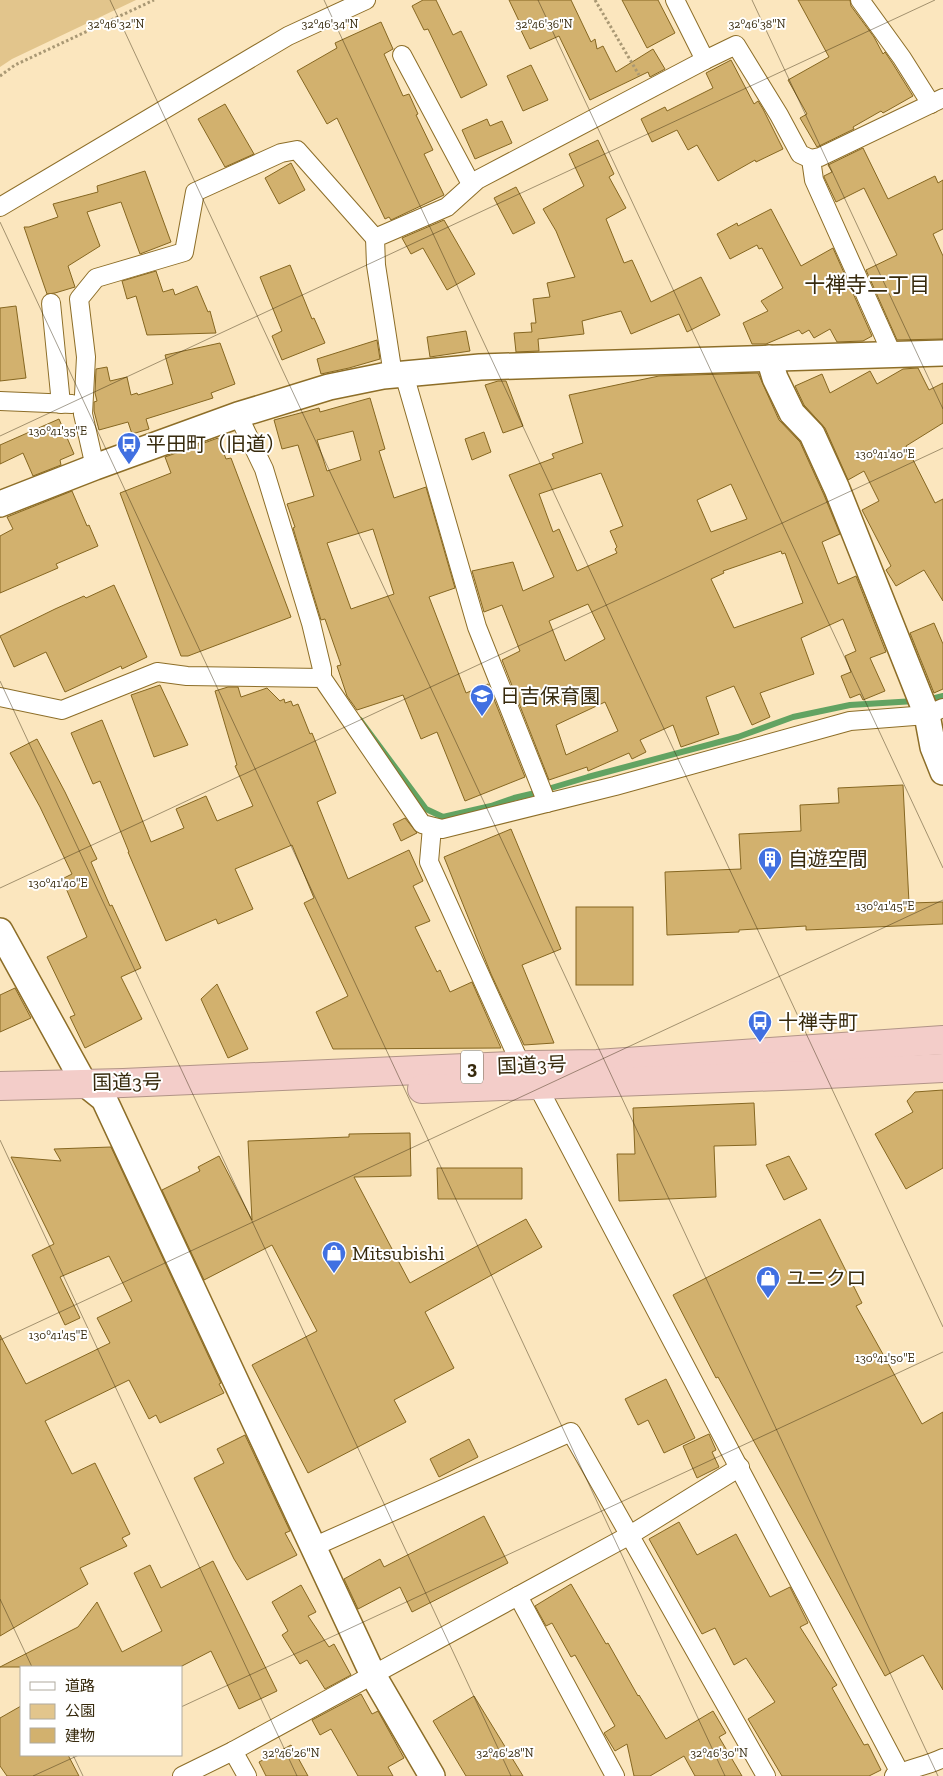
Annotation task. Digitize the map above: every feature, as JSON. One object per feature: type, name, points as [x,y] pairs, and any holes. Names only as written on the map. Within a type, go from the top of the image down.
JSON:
[{"type":"highway","name":"国道3号","points":[[529,1075],[597,1064],[943,1040]]},
{"type":"highway","name":"国道3号","points":[[0,1086],[94,1091],[529,1075],[832,1074],[943,1068]]},
{"type":"highway","name":"国道3号","points":[[0,1104],[94,1091]]},
{"type":"street","points":[[0,207],[288,36],[366,0]]},
{"type":"street","points":[[674,0],[705,60]]},
{"type":"street","points":[[375,238],[447,207],[471,184],[558,136],[736,45],[800,154],[811,159],[820,157],[937,101],[902,58],[860,0]]},
{"type":"street","points":[[402,55],[471,184]]},
{"type":"street","points":[[95,467],[84,414],[86,357],[78,299],[96,278],[184,252],[195,192],[281,153],[297,150],[375,238],[376,265],[398,374],[477,627],[547,803]]},
{"type":"street","points":[[811,159],[814,180],[892,354]]},
{"type":"street","points":[[51,303],[61,404]]},
{"type":"street","points":[[0,504],[238,414],[329,387],[398,374],[480,367],[943,353]]},
{"type":"street","points":[[769,358],[775,378],[792,413],[812,434],[935,712],[933,747],[943,772]]},
{"type":"street","points":[[0,401],[85,405]]},
{"type":"street","points":[[238,414],[264,469],[311,623],[322,669],[322,678],[422,824],[442,829],[616,786],[850,721],[935,712]]},
{"type":"street","points":[[0,697],[62,710],[157,672],[187,676],[322,678]]},
{"type":"street","points":[[432,827],[429,862],[529,1075],[740,1467],[897,1774],[936,1766]]},
{"type":"street","points":[[0,931],[94,1091],[373,1676],[432,1776]]},
{"type":"street","points":[[313,1547],[571,1432],[766,1776]]},
{"type":"street","points":[[182,1776],[233,1751],[373,1676],[630,1536],[740,1467]]},
{"type":"street","points":[[518,1596],[615,1776]]},
{"type":"street","points":[[233,1751],[247,1776]]},
{"type":"path","points":[[0,76],[16,66],[154,0]]},
{"type":"path","points":[[595,0],[647,90]]},
{"type":"green space","points":[[0,0],[136,0],[12,59],[0,67]]},
{"type":"building","points":[[423,0],[436,0],[453,35],[461,31],[487,85],[461,98],[428,29],[424,30],[412,6]]},
{"type":"building","points":[[509,0],[571,0],[591,42],[595,39],[597,49],[603,46],[616,72],[653,49],[665,69],[650,77],[648,72],[590,100],[559,36],[530,49]]},
{"type":"building","points":[[622,0],[658,0],[675,33],[647,48]]},
{"type":"building","points":[[798,0],[850,0],[851,6],[874,37],[883,54],[885,52],[913,96],[883,113],[881,111],[853,127],[854,129],[817,147],[800,118],[807,114],[788,80],[829,57]]},
{"type":"building","points":[[381,22],[393,49],[384,54],[403,96],[409,94],[418,114],[416,115],[433,150],[424,154],[444,195],[391,220],[389,217],[385,219],[337,118],[327,124],[297,71],[337,48],[335,43]]},
{"type":"building","points":[[731,60],[754,104],[758,101],[763,109],[783,149],[756,162],[755,160],[718,181],[697,145],[688,150],[677,130],[652,142],[641,119],[665,107],[667,111],[713,88],[706,73]]},
{"type":"building","points":[[531,65],[548,100],[523,111],[507,76]]},
{"type":"building","points":[[225,104],[254,154],[225,167],[198,119]]},
{"type":"building","points":[[487,119],[490,126],[502,121],[512,143],[475,159],[462,130]]},
{"type":"building","points":[[598,140],[614,174],[609,177],[626,208],[606,219],[624,263],[632,260],[651,302],[701,277],[720,315],[687,332],[679,314],[631,334],[621,311],[582,321],[584,334],[538,339],[539,351],[516,352],[514,333],[532,332],[531,323],[536,323],[533,299],[550,297],[547,283],[575,277],[556,231],[543,209],[584,186],[569,154]]},
{"type":"building","points":[[863,148],[888,199],[935,176],[938,183],[943,180],[943,229],[933,234],[943,256],[943,339],[897,340],[866,270],[897,255],[864,188],[836,202],[824,177],[832,172],[828,165]]},
{"type":"building","points":[[291,163],[305,190],[279,204],[265,178]]},
{"type":"building","points":[[145,171],[171,242],[140,254],[121,202],[87,212],[100,246],[68,266],[75,287],[47,294],[24,227],[58,217],[53,204],[98,192],[97,186]]},
{"type":"building","points":[[516,187],[535,223],[513,234],[494,198]]},
{"type":"building","points":[[771,209],[801,266],[833,248],[872,336],[863,341],[837,342],[830,329],[814,338],[809,330],[802,334],[799,330],[766,344],[752,344],[743,323],[768,311],[761,301],[783,288],[762,248],[759,249],[757,245],[730,259],[717,234],[737,223],[738,226]]},
{"type":"building","points":[[444,220],[475,274],[447,290],[423,248],[411,254],[402,238]]},
{"type":"building","points":[[290,265],[312,319],[314,318],[325,343],[282,360],[272,336],[282,331],[260,277]]},
{"type":"building","points":[[156,271],[163,292],[173,289],[175,295],[197,286],[208,312],[210,311],[216,333],[147,335],[136,296],[127,299],[122,281]]},
{"type":"building","points":[[16,306],[26,378],[0,381],[0,308]]},
{"type":"building","points":[[466,331],[470,351],[430,357],[427,337]]},
{"type":"building","points":[[377,340],[380,359],[321,374],[317,359]]},
{"type":"building","points":[[220,343],[235,384],[211,393],[213,398],[146,419],[149,429],[132,434],[128,422],[99,430],[94,411],[94,402],[97,401],[95,393],[96,369],[107,367],[110,381],[127,377],[131,395],[137,393],[138,395],[173,384],[165,355]]},
{"type":"building","points":[[918,368],[929,390],[943,383],[943,423],[906,446],[935,503],[943,499],[943,601],[924,570],[896,586],[886,570],[891,566],[862,510],[879,501],[864,471],[848,480],[825,428],[804,405],[795,386],[822,374],[830,393],[870,371],[877,384],[903,369]]},
{"type":"building","points":[[758,373],[779,420],[800,442],[840,534],[822,542],[838,584],[856,576],[886,652],[870,658],[885,691],[863,700],[860,694],[850,698],[841,676],[851,672],[845,656],[856,651],[843,619],[801,638],[814,674],[760,693],[770,717],[752,725],[734,686],[706,697],[719,734],[681,747],[673,725],[640,740],[646,752],[632,759],[629,753],[588,771],[587,767],[549,780],[502,660],[520,651],[502,605],[484,612],[472,571],[513,562],[523,591],[554,577],[509,475],[554,458],[552,454],[583,443],[569,395],[659,376]],"holes":[[[601,473],[623,526],[610,531],[617,547],[615,549],[617,553],[577,571],[559,529],[553,532],[539,494]],[[731,484],[747,519],[711,532],[697,500]],[[781,551],[782,554],[785,553],[803,603],[734,628],[711,579],[724,573],[723,571]],[[588,604],[605,639],[565,661],[549,621]],[[605,702],[618,731],[566,755],[556,725]]]},
{"type":"building","points":[[506,381],[523,426],[503,433],[485,385]]},
{"type":"building","points":[[370,398],[385,449],[379,451],[394,498],[426,487],[455,588],[429,597],[466,693],[488,684],[525,777],[465,801],[437,732],[421,739],[403,695],[357,710],[347,696],[337,666],[341,665],[325,619],[321,620],[287,504],[314,496],[298,445],[282,449],[274,420],[319,408],[320,412]],"holes":[[[353,431],[361,460],[327,471],[317,440]],[[373,529],[394,594],[351,609],[327,543]]]},
{"type":"building","points":[[59,419],[74,454],[60,460],[61,465],[33,476],[23,453],[0,464],[0,445]]},
{"type":"building","points":[[484,432],[491,452],[472,460],[465,439]]},
{"type":"building","points":[[218,438],[226,459],[231,458],[291,617],[188,656],[181,656],[120,493],[171,473],[165,457]]},
{"type":"building","points":[[72,491],[98,546],[56,564],[58,568],[0,593],[0,536],[13,529],[7,517]]},
{"type":"building","points":[[114,585],[147,657],[122,669],[121,666],[65,692],[46,652],[14,667],[0,636],[84,596],[86,598]]},
{"type":"building","points":[[934,623],[943,644],[943,689],[934,693],[910,633]]},
{"type":"building","points":[[160,685],[188,745],[154,757],[131,695]]},
{"type":"building","points":[[228,687],[238,687],[241,697],[267,688],[280,701],[284,699],[285,703],[291,701],[293,706],[298,704],[336,793],[317,802],[348,879],[409,850],[423,881],[413,886],[430,921],[415,927],[437,972],[440,970],[450,992],[472,982],[501,1048],[333,1049],[316,1012],[348,996],[304,903],[314,898],[292,845],[235,869],[253,909],[218,924],[216,919],[166,941],[100,781],[93,784],[71,733],[102,720],[151,842],[184,828],[176,809],[206,796],[217,821],[253,806],[235,766],[237,765],[215,691]]},
{"type":"building","points":[[37,739],[97,859],[91,862],[110,906],[112,905],[141,968],[121,977],[142,1019],[85,1048],[70,1017],[75,1015],[47,957],[87,937],[62,879],[72,874],[40,807],[10,753]]},
{"type":"building","points":[[903,785],[909,903],[943,902],[943,924],[806,930],[806,926],[739,930],[739,932],[667,935],[665,872],[741,869],[739,834],[801,831],[800,805],[839,803],[838,788]]},
{"type":"building","points":[[405,818],[417,833],[401,841],[393,824]]},
{"type":"building","points":[[511,829],[561,949],[522,965],[554,1043],[524,1045],[491,974],[444,857]]},
{"type":"building","points":[[576,907],[633,907],[633,985],[576,985]]},
{"type":"building","points":[[217,984],[248,1049],[228,1058],[201,999]]},
{"type":"building","points":[[15,988],[31,1018],[0,1032],[0,995]]},
{"type":"building","points":[[943,1090],[943,1168],[906,1189],[875,1134],[913,1112],[907,1101],[915,1092]]},
{"type":"building","points":[[754,1103],[756,1145],[714,1146],[716,1197],[619,1201],[617,1154],[635,1154],[633,1108]]},
{"type":"building","points":[[410,1133],[411,1176],[354,1177],[410,1283],[526,1219],[542,1247],[425,1312],[454,1368],[394,1400],[406,1422],[308,1473],[252,1365],[317,1331],[272,1245],[204,1280],[162,1190],[200,1171],[198,1167],[219,1156],[252,1220],[248,1141],[349,1137],[349,1134]]},
{"type":"building","points":[[111,1147],[224,1393],[160,1423],[156,1415],[149,1419],[129,1380],[45,1421],[72,1474],[95,1463],[130,1534],[122,1538],[127,1546],[80,1568],[88,1584],[0,1636],[0,1335],[26,1384],[110,1343],[97,1318],[132,1301],[109,1256],[60,1277],[80,1318],[65,1325],[32,1255],[54,1244],[11,1157],[61,1161],[54,1149]]},
{"type":"building","points":[[789,1156],[807,1189],[784,1200],[766,1165]]},
{"type":"building","points":[[437,1168],[522,1168],[522,1199],[438,1199]]},
{"type":"building","points":[[820,1219],[862,1303],[856,1306],[922,1424],[943,1412],[943,1690],[923,1655],[885,1676],[718,1377],[716,1378],[673,1295]]},
{"type":"building","points":[[666,1379],[695,1438],[664,1453],[648,1420],[638,1425],[625,1399]]},
{"type":"building","points":[[709,1434],[716,1450],[712,1452],[719,1467],[697,1478],[683,1446]]},
{"type":"building","points":[[245,1435],[290,1531],[285,1533],[297,1555],[247,1580],[234,1559],[194,1478],[224,1463],[217,1449]]},
{"type":"building","points":[[469,1439],[478,1457],[439,1477],[430,1459]]},
{"type":"building","points":[[484,1516],[508,1563],[412,1612],[400,1587],[358,1609],[344,1579],[380,1559],[384,1567]]},
{"type":"building","points":[[679,1522],[697,1555],[736,1534],[770,1597],[790,1587],[808,1623],[800,1627],[837,1685],[832,1688],[864,1745],[868,1744],[881,1770],[869,1776],[782,1776],[748,1719],[775,1702],[746,1658],[734,1665],[715,1628],[702,1634],[649,1539]]},
{"type":"building","points":[[213,1561],[277,1691],[239,1709],[211,1651],[182,1666],[0,1667],[78,1627],[97,1602],[122,1652],[162,1631],[134,1573],[150,1565],[161,1588]]},
{"type":"building","points":[[571,1584],[606,1644],[608,1643],[638,1696],[666,1739],[713,1711],[726,1733],[719,1737],[742,1776],[695,1776],[684,1756],[650,1776],[634,1776],[627,1744],[615,1751],[604,1733],[615,1726],[575,1655],[571,1657],[552,1623],[546,1626],[535,1606]]},
{"type":"building","points":[[301,1585],[316,1612],[308,1616],[329,1647],[334,1644],[351,1675],[325,1689],[307,1660],[300,1664],[282,1635],[288,1631],[272,1602]]},
{"type":"building","points":[[361,1694],[372,1714],[378,1711],[404,1758],[388,1767],[393,1776],[358,1776],[331,1729],[320,1735],[312,1720]]},
{"type":"building","points":[[474,1696],[523,1776],[466,1776],[433,1721]]},
{"type":"building","points":[[20,1707],[20,1756],[69,1756],[79,1776],[7,1776],[0,1766],[0,1718]]},
{"type":"building","points":[[291,1745],[308,1776],[266,1776],[259,1762]]},
{"type":"waterway","points":[[927,700],[943,696]]},
{"type":"waterway","points":[[360,720],[426,809],[443,817],[491,806],[588,777],[738,737],[793,717],[850,705],[915,701]]},
{"type":"place","name":"平田町（旧道）","points":[[129,465]]},
{"type":"place","name":"日吉保育園","points":[[482,717]]},
{"type":"place","name":"自遊空間","points":[[770,880]]},
{"type":"place","name":"十禅寺町","points":[[760,1043]]},
{"type":"place","name":"Mitsubishi","points":[[334,1274]]},
{"type":"place","name":"ユニクロ","points":[[768,1299]]},
{"type":"district","name":"十禅寺二丁目","points":[[867,285]]}]
